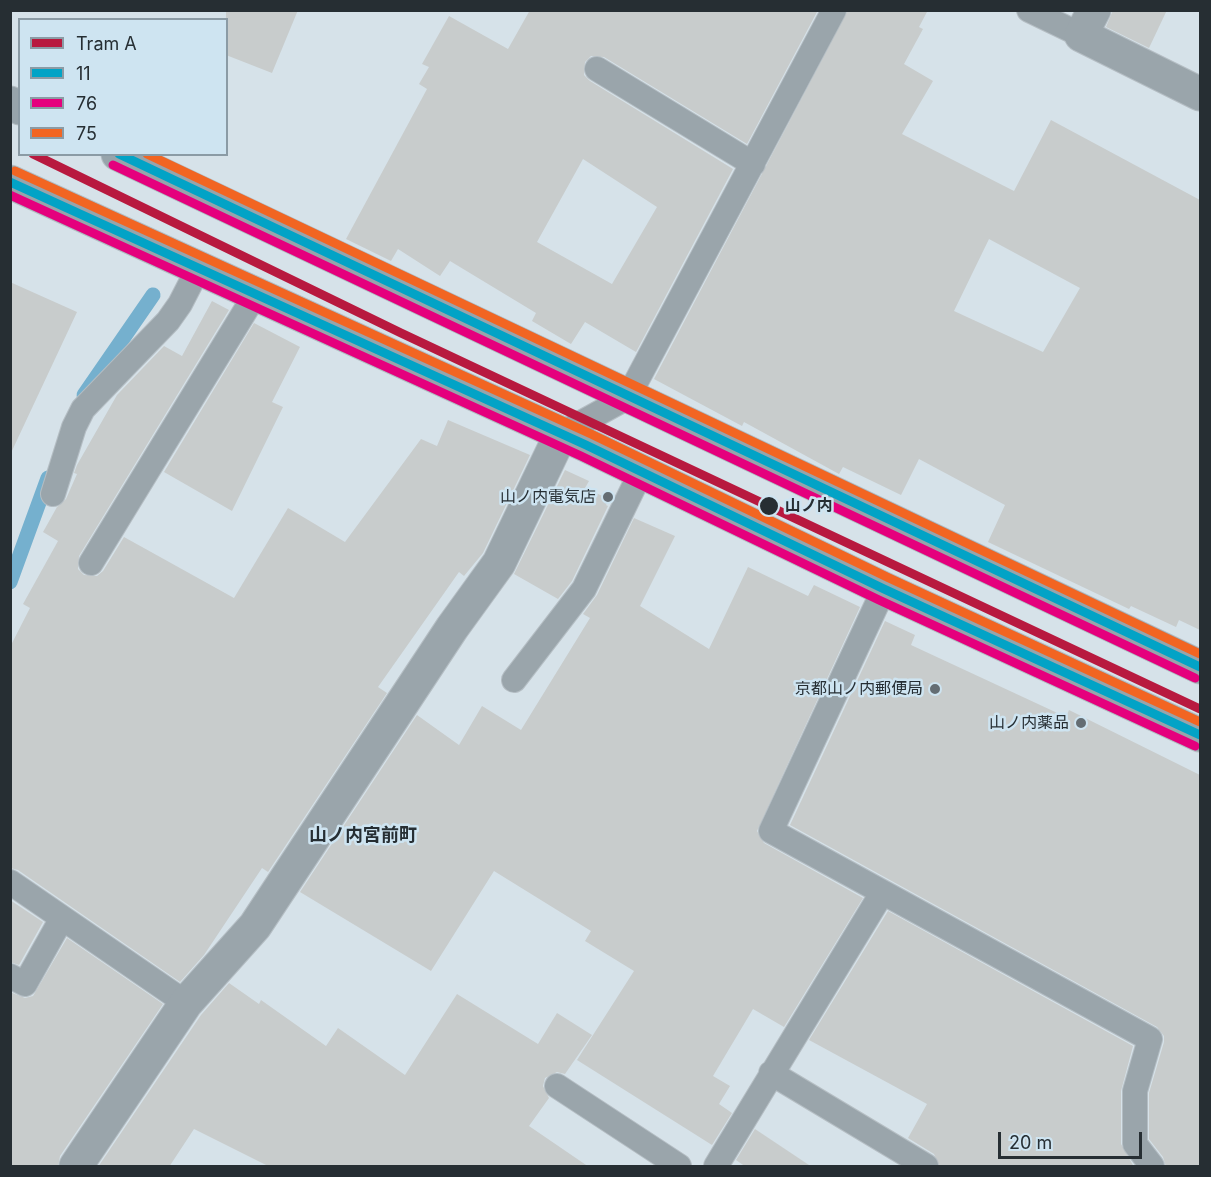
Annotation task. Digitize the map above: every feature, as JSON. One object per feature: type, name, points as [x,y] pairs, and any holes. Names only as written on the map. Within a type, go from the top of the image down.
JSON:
[{"type":"main road","points":[[122,156],[1200,667]]},
{"type":"main road","points":[[10,182],[561,434],[884,589],[1200,735]]},
{"type":"street","points":[[1088,23],[1200,94]]},
{"type":"street","points":[[76,1167],[186,1003],[255,926],[446,638],[499,563],[561,434]]},
{"type":"lane","points":[[561,434],[628,397],[834,10]]},
{"type":"lane","points":[[1029,10],[1088,23]]},
{"type":"lane","points":[[597,69],[753,164]]},
{"type":"lane","points":[[53,494],[74,427],[83,409],[168,321],[180,304],[198,268]]},
{"type":"lane","points":[[91,563],[255,295]]},
{"type":"lane","points":[[514,680],[584,589],[641,472]]},
{"type":"lane","points":[[884,589],[771,831],[1150,1039],[1135,1091],[1135,1144],[1152,1167]]},
{"type":"lane","points":[[10,882],[186,1003]]},
{"type":"lane","points":[[716,1167],[882,893]]},
{"type":"lane","points":[[10,976],[26,984],[62,918]]},
{"type":"lane","points":[[771,1073],[926,1167]]},
{"type":"lane","points":[[557,1086],[679,1167]]},
{"type":"building","points":[[226,10],[298,10],[272,73],[228,56],[228,18],[226,18]]},
{"type":"building","points":[[530,10],[818,10],[747,144],[604,57],[591,56],[585,62],[584,75],[590,81],[733,169],[636,352],[585,322],[571,344],[532,321],[536,313],[450,261],[440,276],[398,249],[391,261],[346,239],[427,89],[419,84],[429,67],[422,64],[449,16],[508,49]],"holes":[[[583,159],[657,207],[612,284],[537,242]]]},
{"type":"building","points":[[848,10],[928,10],[919,27],[923,29],[904,64],[933,81],[902,134],[1014,191],[1051,120],[1200,200],[1200,630],[1179,620],[1176,627],[1131,606],[1129,609],[988,542],[1005,505],[919,459],[901,495],[843,467],[839,474],[744,422],[742,426],[654,379]],"holes":[[[989,239],[1080,288],[1043,352],[954,311]]]},
{"type":"building","points":[[1113,10],[1167,10],[1149,48],[1106,27]]},
{"type":"building","points":[[10,282],[77,312],[10,455]]},
{"type":"building","points":[[212,301],[229,310],[79,556],[78,569],[84,575],[97,576],[103,571],[124,537],[234,598],[288,508],[345,542],[421,439],[437,446],[448,420],[530,455],[483,553],[464,576],[459,572],[378,687],[387,693],[268,872],[262,868],[204,955],[180,982],[18,870],[10,868],[10,647],[30,608],[23,604],[58,541],[43,532],[57,507],[66,499],[77,474],[74,473],[77,465],[117,395],[164,346],[182,356]]},
{"type":"building","points":[[254,323],[300,347],[272,402],[283,407],[232,511],[164,472]]},
{"type":"building","points":[[565,470],[589,481],[585,488],[609,499],[606,505],[608,506],[572,581],[558,599],[514,574]]},
{"type":"building","points":[[634,518],[675,536],[640,606],[709,649],[748,567],[808,596],[814,585],[860,607],[757,831],[764,843],[863,898],[784,1027],[753,1009],[713,1076],[730,1086],[719,1104],[732,1113],[712,1145],[577,1060],[634,971],[585,941],[591,931],[494,871],[431,971],[300,892],[417,715],[459,745],[482,706],[521,730],[590,618],[583,614],[597,595]]},
{"type":"building","points":[[885,621],[915,635],[911,645],[1066,717],[1069,710],[1200,775],[1200,1167],[1166,1167],[1163,1157],[1149,1139],[1149,1093],[1164,1042],[1164,1036],[1157,1027],[790,825]]},
{"type":"building","points":[[10,900],[43,922],[19,965],[10,962]]},
{"type":"building","points":[[888,911],[1133,1046],[1121,1091],[1121,1144],[1134,1167],[940,1167],[934,1154],[908,1138],[927,1104],[809,1040]]},
{"type":"building","points":[[67,938],[163,1004],[60,1156],[58,1167],[10,1167],[10,992],[25,998],[33,996]]},
{"type":"building","points":[[229,983],[259,1004],[261,1000],[326,1046],[338,1028],[405,1075],[457,994],[538,1044],[557,1013],[592,1035],[565,1074],[557,1072],[545,1078],[543,1086],[549,1098],[529,1126],[589,1167],[270,1167],[194,1129],[169,1167],[98,1167],[201,1015]]},
{"type":"building","points":[[755,1129],[812,1167],[746,1167],[736,1160]]},
{"type":"waterway","points":[[84,395],[153,295]]},
{"type":"waterway","points":[[10,582],[48,478]]},
{"type":"tram line","name":"A","points":[[37,156],[401,333],[1200,709]]},
{"type":"transit line","name":"11","points":[[123,156],[1200,667]]},
{"type":"transit line","name":"75","points":[[151,156],[1200,654]]},
{"type":"transit line","name":"76","points":[[113,165],[1195,678]]},
{"type":"transit line","name":"75","points":[[15,171],[591,434],[889,578],[1200,722]]},
{"type":"transit line","name":"11","points":[[10,182],[586,445],[884,589],[1200,735]]},
{"type":"transit line","name":"76","points":[[10,195],[581,456],[879,600],[1195,746]]},
{"type":"place","name":"山ノ内電気店","points":[[608,497]]},
{"type":"place","name":"山ノ内","points":[[769,506]]},
{"type":"place","name":"京都山ノ内郵便局","points":[[935,689]]},
{"type":"place","name":"山ノ内薬品","points":[[1081,723]]},
{"type":"district","name":"山ノ内宮前町","points":[[363,836]]}]
